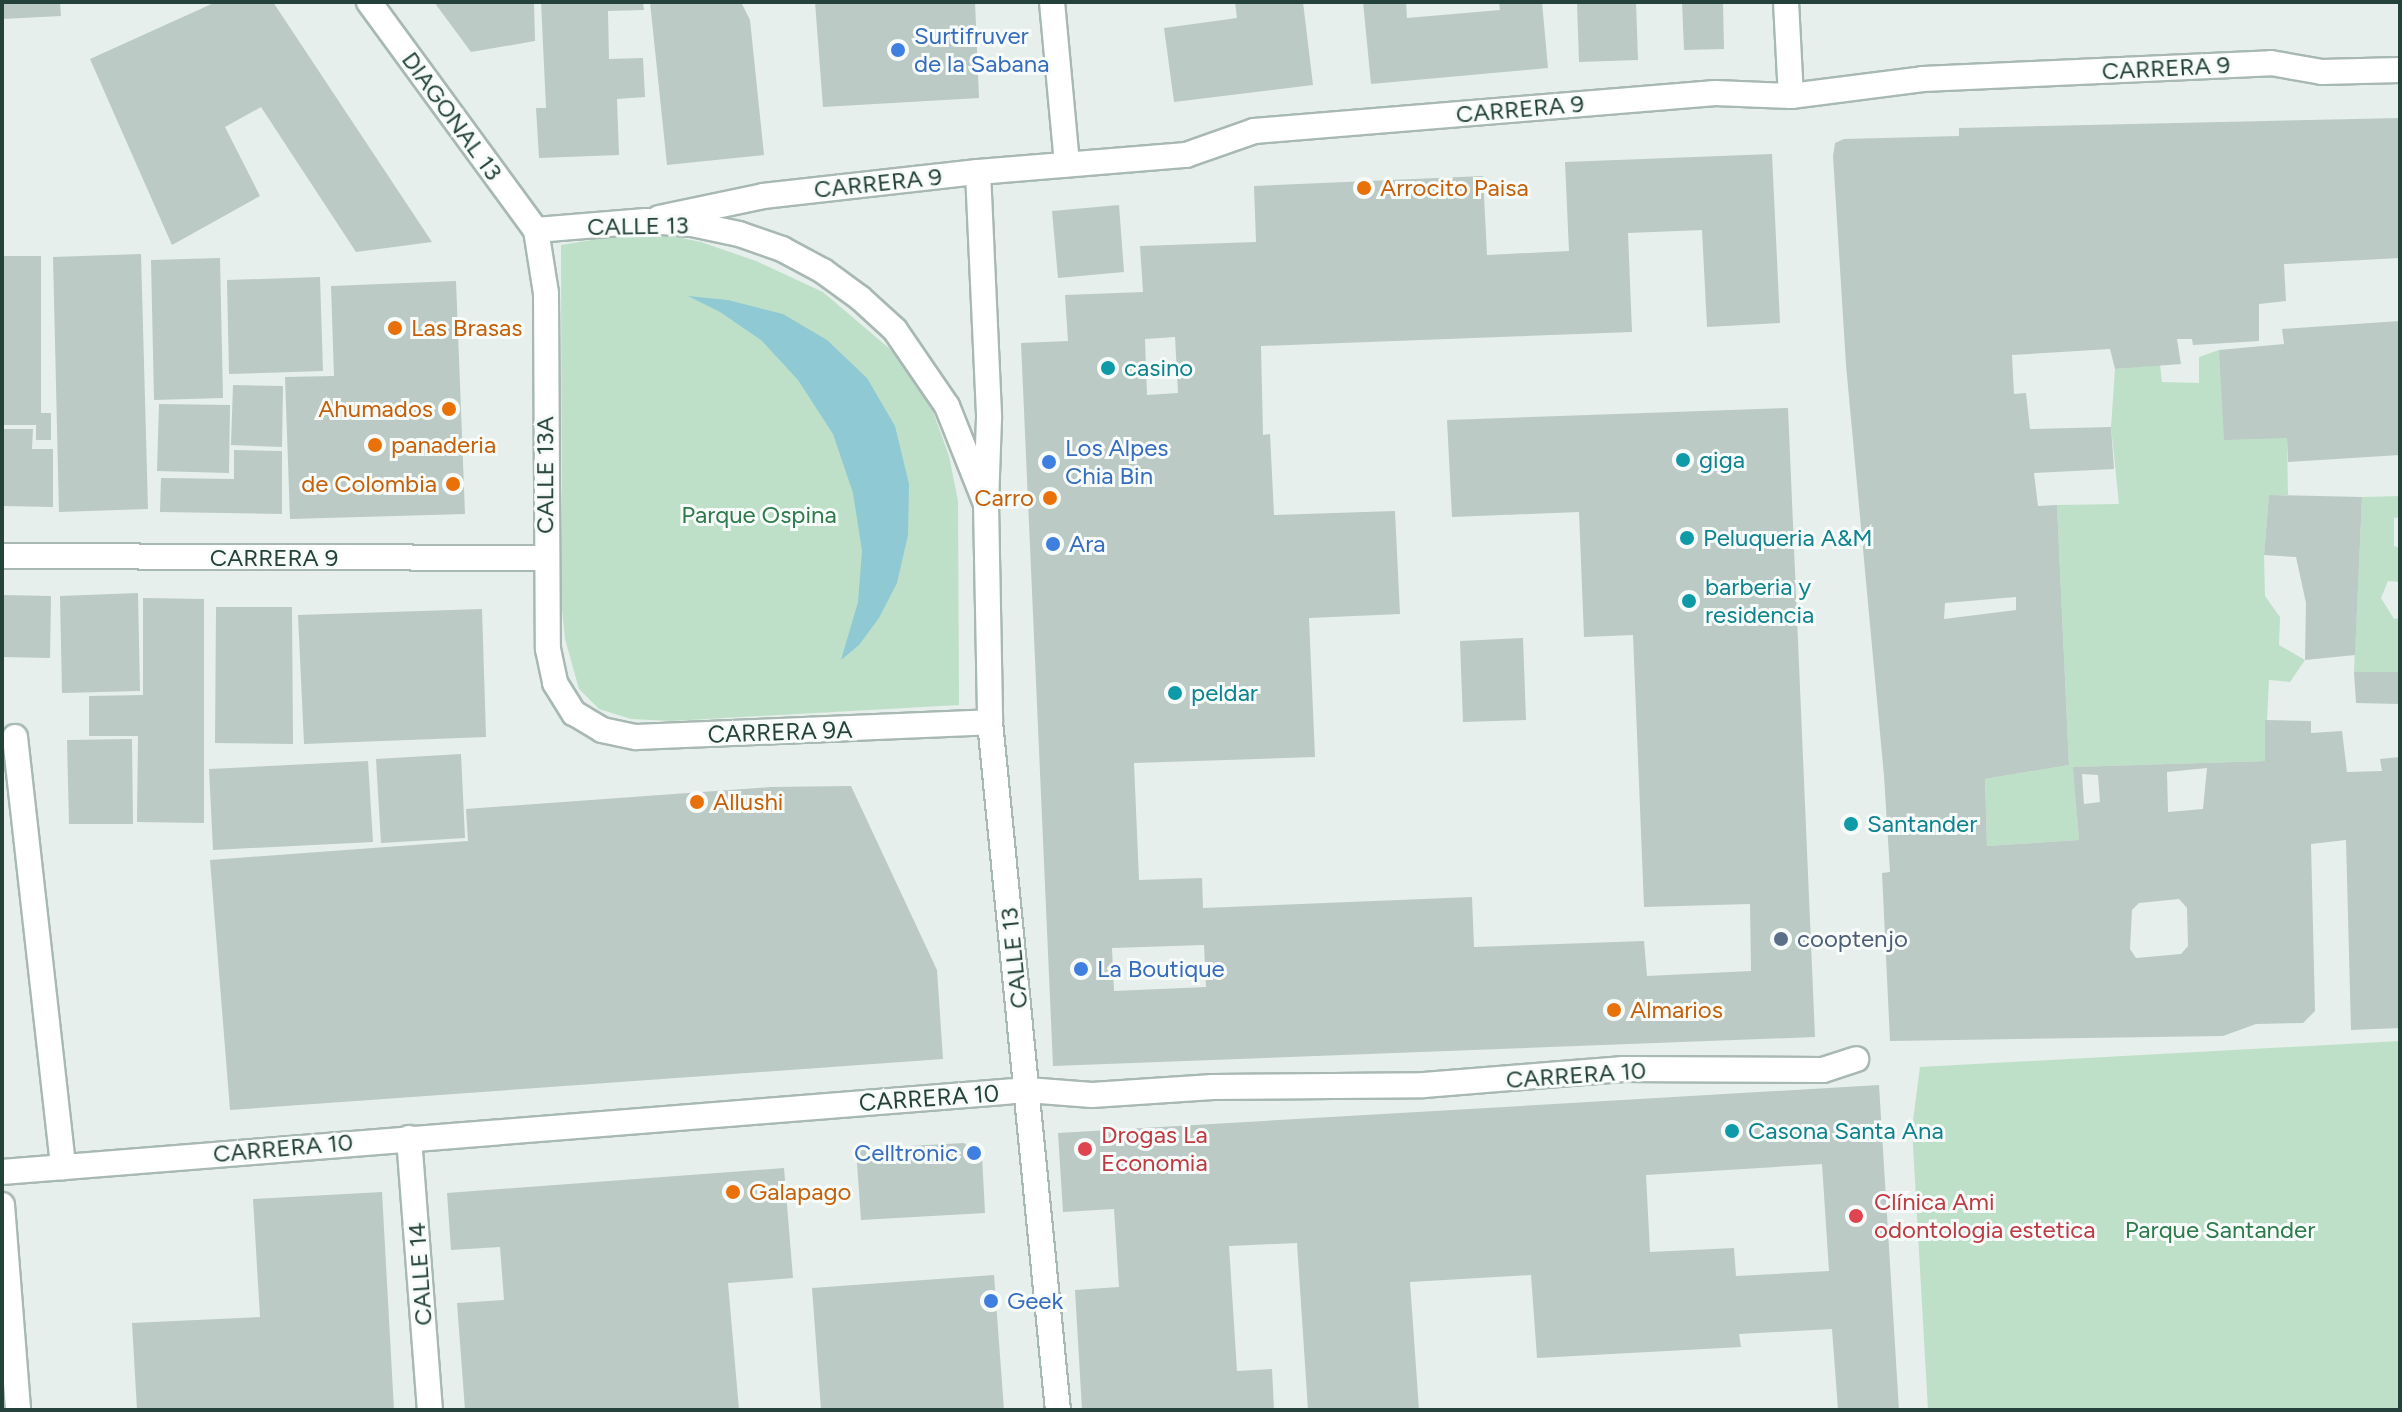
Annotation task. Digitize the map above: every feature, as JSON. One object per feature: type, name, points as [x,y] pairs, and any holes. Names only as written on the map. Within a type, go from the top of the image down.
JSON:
[{"type":"street","name":"DIAGONAL 13","points":[[369,2],[536,230]]},
{"type":"street","points":[[1052,2],[1067,164]]},
{"type":"street","points":[[1786,2],[1791,96]]},
{"type":"street","name":"CARRERA 9","points":[[646,221],[763,196],[978,172],[1186,155],[1254,131],[1715,93],[1791,96],[1923,79],[2255,64],[2322,72],[2400,70]]},
{"type":"street","name":"CALLE 13","points":[[978,172],[989,418],[986,504],[990,722],[1058,1410]]},
{"type":"street","name":"CALLE 13","points":[[536,230],[646,221],[692,224],[739,234],[782,249],[823,271],[860,298],[895,330],[939,393],[986,504]]},
{"type":"street","name":"CALLE 13A","points":[[536,230],[546,293],[545,558],[548,649],[555,683],[574,713]]},
{"type":"street","name":"CARRERA 9","points":[[2,556],[545,558]]},
{"type":"street","name":"CARRERA 9A","points":[[574,713],[602,730],[636,737],[990,722]]},
{"type":"street","points":[[15,737],[63,1167]]},
{"type":"street","name":"CARRERA 10","points":[[2,1172],[1027,1090],[1092,1095],[1213,1087],[1424,1085],[1623,1069],[1823,1070],[1856,1059]]},
{"type":"street","name":"CALLE 14","points":[[409,1138],[430,1410]]},
{"type":"street","points":[[2,1205],[18,1410]]},
{"type":"green space","name":"Parque Ospina","points":[[647,231],[701,242],[756,261],[823,292],[897,355],[930,403],[949,456],[958,501],[959,705],[672,721],[631,719],[599,709],[579,689],[565,639],[562,609],[561,245]]},
{"type":"green space","points":[[2219,350],[2287,438],[2288,495],[2269,496],[2264,555],[2265,596],[2280,617],[2279,645],[2305,660],[2290,682],[2269,680],[2265,761],[2074,767],[2079,840],[1987,846],[1985,779],[2069,765],[2057,505],[2119,504],[2111,427],[2115,369],[2160,365],[2162,382],[2199,383],[2199,357]]},
{"type":"green space","points":[[2400,496],[2400,517],[2394,518],[2394,546],[2400,548],[2400,582],[2388,581],[2381,598],[2394,619],[2400,618],[2400,672],[2354,672],[2362,497]]},
{"type":"green space","name":"Parque Santander","points":[[2400,1041],[2400,1410],[1928,1410],[1912,1128],[1920,1067]]},
{"type":"water","points":[[688,296],[728,300],[783,314],[827,340],[867,378],[895,426],[909,484],[908,535],[897,583],[879,618],[859,645],[841,660],[858,602],[862,551],[853,493],[833,434],[798,380],[761,340],[720,312]]},
{"type":"building","points":[[2,2],[60,2],[61,16],[2,19]]},
{"type":"building","points":[[216,2],[273,2],[432,242],[356,252],[261,107],[225,127],[260,196],[172,245],[90,59]]},
{"type":"building","points":[[434,2],[534,2],[535,41],[471,52]]},
{"type":"building","points":[[541,2],[643,2],[644,10],[608,11],[609,59],[643,58],[645,97],[617,99],[619,155],[539,158],[536,108],[546,108]]},
{"type":"building","points":[[650,2],[741,2],[750,20],[764,155],[667,165]]},
{"type":"building","name":"Surtifruver de la Sabana","points":[[815,2],[975,2],[979,98],[823,107]]},
{"type":"building","points":[[1235,2],[1303,2],[1313,85],[1174,102],[1164,28],[1237,18]]},
{"type":"building","points":[[1363,2],[1406,2],[1407,18],[1500,10],[1499,2],[1542,2],[1548,68],[1371,84]]},
{"type":"building","points":[[1577,2],[1636,2],[1638,60],[1579,62]]},
{"type":"building","points":[[1682,2],[1723,2],[1724,49],[1684,50]]},
{"type":"building","points":[[2400,118],[2400,258],[2284,264],[2286,301],[2259,304],[2259,341],[2193,345],[2192,339],[2177,339],[2181,364],[2115,369],[2110,349],[2012,355],[2014,394],[2026,393],[2030,429],[2111,427],[2114,469],[2034,473],[2038,506],[2057,505],[2069,765],[1985,779],[1987,846],[2079,840],[2073,767],[2265,761],[2265,720],[2311,721],[2311,733],[2342,731],[2347,772],[2382,771],[2380,759],[2400,757],[2400,1028],[2351,1030],[2346,840],[2311,844],[2315,1011],[2303,1023],[2256,1024],[2223,1036],[1890,1041],[1882,873],[1890,872],[1884,776],[1846,365],[1833,156],[1835,143],[1844,139],[1959,136],[1959,128]],"holes":[[[2016,597],[2016,610],[1944,619],[1945,603]],[[2207,768],[2203,809],[2168,812],[2167,772]],[[2082,774],[2098,775],[2100,802],[2084,804]],[[2179,899],[2187,908],[2188,946],[2181,954],[2136,958],[2130,949],[2132,910],[2139,903]]]},
{"type":"building","points":[[1772,154],[1780,323],[1707,327],[1702,230],[1628,233],[1632,332],[1261,346],[1263,435],[1270,434],[1274,515],[1395,511],[1400,614],[1309,618],[1315,757],[1134,763],[1139,880],[1202,878],[1203,908],[1472,897],[1474,947],[1644,941],[1647,976],[1751,971],[1750,904],[1644,907],[1633,635],[1584,637],[1579,512],[1452,517],[1447,420],[1788,408],[1815,1037],[1053,1066],[1021,343],[1068,341],[1065,295],[1143,292],[1140,246],[1256,242],[1254,186],[1483,176],[1487,255],[1569,251],[1565,162]],"holes":[[[1175,337],[1178,393],[1147,395],[1145,339]],[[1204,945],[1206,987],[1114,991],[1112,948]]]},
{"type":"building","points":[[1119,205],[1124,272],[1058,278],[1052,211]]},
{"type":"building","points":[[141,254],[148,509],[59,512],[53,257]]},
{"type":"building","points":[[2,256],[41,256],[41,413],[51,413],[51,440],[36,440],[36,425],[2,425]]},
{"type":"building","points":[[220,258],[223,398],[154,400],[151,260]]},
{"type":"building","points":[[320,277],[323,371],[229,374],[227,280]]},
{"type":"building","name":"panaderia","points":[[456,281],[465,514],[290,519],[285,377],[334,376],[331,286]]},
{"type":"building","points":[[2400,321],[2400,455],[2288,462],[2287,438],[2224,440],[2219,350],[2284,344],[2282,329]]},
{"type":"building","points":[[233,385],[283,386],[282,447],[231,445]]},
{"type":"building","points":[[159,404],[230,405],[229,473],[157,471]]},
{"type":"building","points":[[2,429],[33,429],[32,449],[53,449],[53,507],[2,506]]},
{"type":"building","points":[[234,450],[282,451],[282,514],[160,512],[161,478],[234,479]]},
{"type":"building","points":[[2269,495],[2362,497],[2355,655],[2305,660],[2306,603],[2296,557],[2264,555]]},
{"type":"building","points":[[138,593],[140,691],[62,693],[60,596]]},
{"type":"building","points":[[2,595],[51,596],[50,658],[2,657]]},
{"type":"building","points":[[143,598],[204,599],[204,823],[137,822],[138,736],[89,736],[89,696],[143,695]]},
{"type":"building","points":[[216,607],[292,607],[293,744],[215,743]]},
{"type":"building","points":[[482,609],[486,737],[304,744],[298,615]]},
{"type":"building","points":[[1523,638],[1526,720],[1463,722],[1460,641]]},
{"type":"building","points":[[2354,672],[2400,672],[2400,704],[2356,703]]},
{"type":"building","points":[[132,739],[133,824],[69,824],[67,740]]},
{"type":"building","points":[[461,754],[465,838],[381,843],[376,759]]},
{"type":"building","points":[[368,761],[373,842],[213,850],[209,769]]},
{"type":"building","points":[[851,786],[937,970],[943,1059],[230,1110],[210,860],[468,841],[466,809],[771,787]]},
{"type":"building","points":[[1879,1085],[1899,1410],[1838,1410],[1832,1329],[1739,1334],[1741,1347],[1537,1358],[1531,1275],[1410,1282],[1419,1410],[1308,1410],[1297,1243],[1229,1246],[1237,1371],[1272,1369],[1274,1410],[1082,1410],[1075,1290],[1119,1287],[1114,1209],[1063,1212],[1058,1133]],"holes":[[[1822,1164],[1829,1271],[1736,1276],[1734,1248],[1650,1252],[1646,1175]]]},
{"type":"building","points":[[964,1143],[982,1156],[985,1213],[861,1220],[856,1149]]},
{"type":"building","points":[[784,1168],[793,1278],[728,1283],[739,1410],[465,1410],[457,1303],[504,1300],[500,1247],[451,1250],[447,1193]]},
{"type":"building","points":[[382,1192],[394,1410],[137,1410],[132,1323],[260,1317],[253,1199]]},
{"type":"building","points":[[994,1275],[1004,1410],[821,1410],[812,1288]]},
{"type":"place","name":"Surtifruver de la Sabana","points":[[898,50]]},
{"type":"place","name":"Arrocito Paisa","points":[[1364,188]]},
{"type":"place","name":"Las Brasas","points":[[395,328]]},
{"type":"place","name":"casino","points":[[1108,368]]},
{"type":"place","name":"Ahumados","points":[[449,409]]},
{"type":"place","name":"panaderia","points":[[375,445]]},
{"type":"place","name":"giga","points":[[1683,460]]},
{"type":"place","name":"Los Alpes Chia Bin","points":[[1049,462]]},
{"type":"place","name":"de Colombia","points":[[453,484]]},
{"type":"place","name":"Carro","points":[[1050,498]]},
{"type":"place","name":"Peluqueria A&M","points":[[1687,538]]},
{"type":"place","name":"Ara","points":[[1053,544]]},
{"type":"place","name":"barberia y residencia","points":[[1689,601]]},
{"type":"place","name":"peldar","points":[[1175,693]]},
{"type":"place","name":"Allushi","points":[[697,802]]},
{"type":"place","name":"Santander","points":[[1851,824]]},
{"type":"place","name":"cooptenjo","points":[[1781,939]]},
{"type":"place","name":"La Boutique","points":[[1081,969]]},
{"type":"place","name":"Almarios","points":[[1614,1010]]},
{"type":"place","name":"Casona Santa Ana","points":[[1732,1131]]},
{"type":"place","name":"Drogas La Economia","points":[[1085,1149]]},
{"type":"place","name":"Celltronic","points":[[974,1153]]},
{"type":"place","name":"Galapago","points":[[733,1192]]},
{"type":"place","name":"Clínica Ami odontologia estetica","points":[[1856,1216]]},
{"type":"place","name":"Geek","points":[[991,1301]]}]
